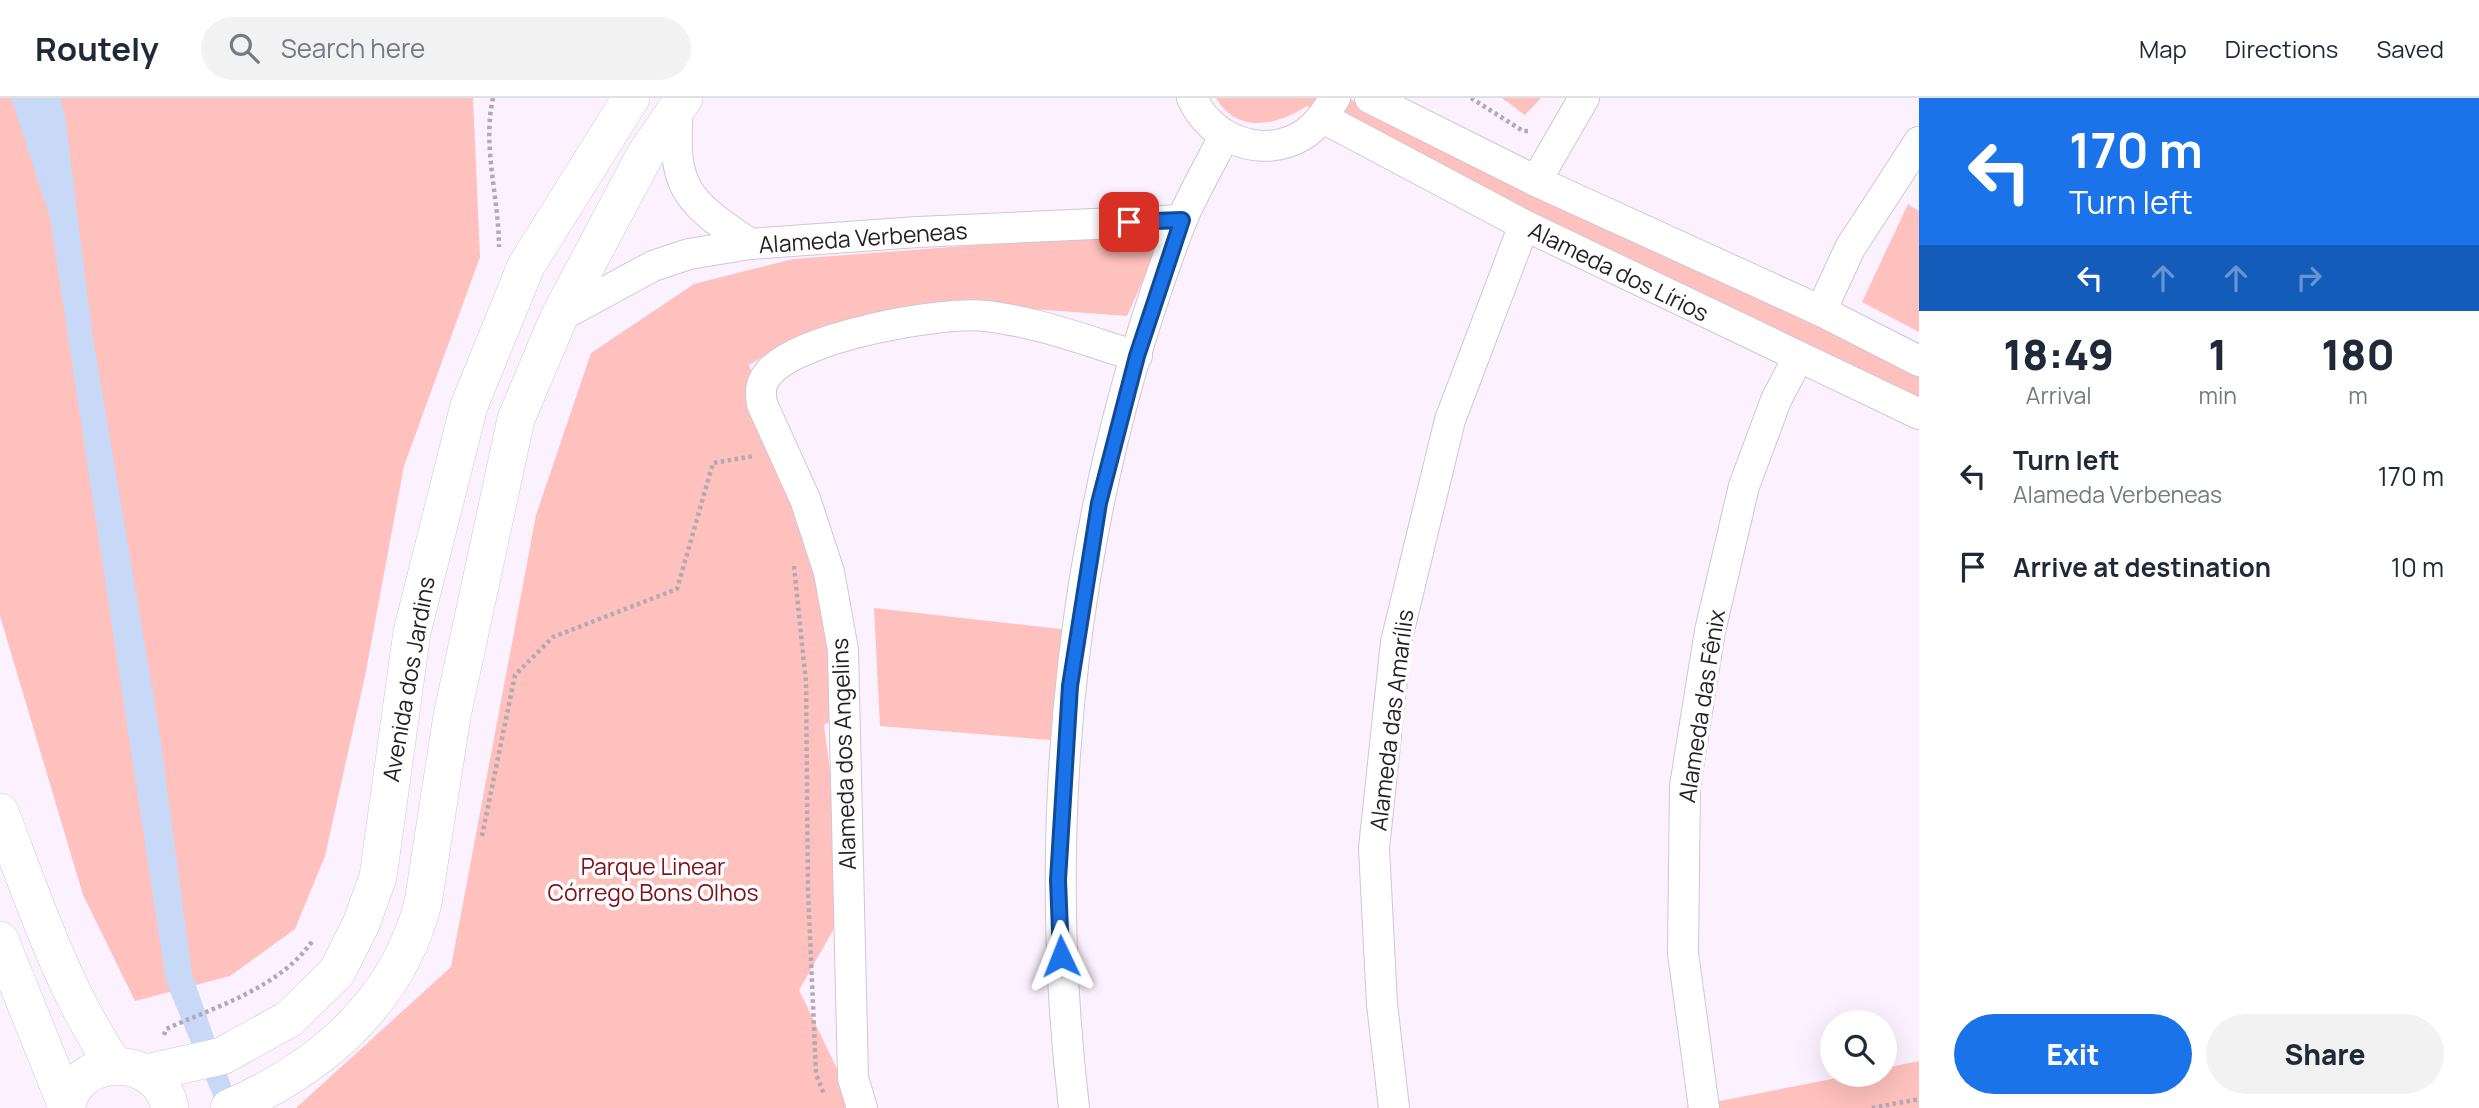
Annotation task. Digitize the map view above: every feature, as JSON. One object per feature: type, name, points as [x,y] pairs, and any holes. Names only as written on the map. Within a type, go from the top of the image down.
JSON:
[{"type":"main road","name":"Avenida dos Jardins","points":[[66,1106],[71,1093],[90,1073],[186,1064],[222,1056],[289,1019],[337,972],[361,924],[378,877],[412,632],[469,406],[526,266],[631,98]]},
{"type":"main road","points":[[236,1105],[266,1091],[345,1037],[388,984],[415,933],[423,903],[452,716],[516,419],[559,317],[645,155],[681,102]]},
{"type":"main road","points":[[469,406],[516,419]]},
{"type":"main road","points":[[0,812],[56,956],[89,1028],[130,1069],[159,1085],[170,1108]]},
{"type":"main road","points":[[378,877],[390,893],[403,900],[423,903]]},
{"type":"main road","points":[[0,940],[66,1106]]},
{"type":"street","points":[[1192,98],[1199,114],[1224,136],[1250,145],[1277,145],[1302,136],[1329,108]]},
{"type":"street","name":"Alameda dos Lírios","points":[[1370,98],[1536,181],[1821,311],[1919,361]]},
{"type":"street","points":[[1536,181],[1584,98]]},
{"type":"street","points":[[681,102],[675,151],[678,170],[689,196],[711,218],[750,244]]},
{"type":"street","name":"Alameda dos Lírios","points":[[1329,108],[1524,225],[1919,414]]},
{"type":"street","points":[[1074,1108],[1061,956],[1058,880],[1070,686],[1099,503],[1137,356],[1182,220],[1224,136]]},
{"type":"street","points":[[1821,311],[1850,248],[1919,142]]},
{"type":"street","name":"Alameda Verbeneas","points":[[559,317],[653,266],[689,254],[750,244],[918,232],[1182,220]]},
{"type":"street","name":"Alameda das Amarílis","points":[[1394,1108],[1382,1004],[1374,848],[1396,642],[1450,420],[1524,225]]},
{"type":"street","points":[[1660,292],[1679,248]]},
{"type":"street","name":"Alameda dos Angelins","points":[[862,1108],[852,1078],[843,650],[829,572],[805,499],[762,404],[760,386],[768,373],[782,360],[808,349],[896,323],[937,317],[984,316],[1030,323],[1137,356]]},
{"type":"street","name":"Alameda das Fênix","points":[[1704,1108],[1683,953],[1685,786],[1710,631],[1744,486],[1776,400],[1798,358]]},
{"type":"path","points":[[1471,98],[1522,131],[1528,132],[1535,124]]},
{"type":"path","points":[[482,836],[515,675],[553,637],[677,589],[713,463],[762,455]]},
{"type":"path","points":[[793,560],[806,683],[808,890],[816,1074],[825,1097]]},
{"type":"path","points":[[188,1019],[197,1015]]},
{"type":"path","points":[[1872,1108],[1919,1099]]},
{"type":"green space","points":[[0,98],[473,98],[480,257],[404,466],[365,676],[325,856],[295,929],[230,976],[135,1001],[83,895],[0,616]]},
{"type":"green space","points":[[1216,98],[1348,98],[1919,370],[1919,397],[1307,106],[1270,122],[1246,122],[1225,110]]},
{"type":"green space","points":[[1502,98],[1541,98],[1525,115]]},
{"type":"green space","points":[[1908,204],[1919,211],[1919,332],[1862,302]]},
{"type":"green space","name":"Parque Linear Córrego Bons Olhos","points":[[1165,231],[1127,316],[954,303],[777,348],[749,365],[820,563],[833,720],[824,725],[833,793],[835,927],[799,990],[856,1108],[296,1108],[451,967],[536,515],[591,353],[694,284],[793,259]]},
{"type":"green space","points":[[874,608],[1078,631],[1050,740],[880,726]]},
{"type":"green space","points":[[1919,1061],[1919,1108],[1684,1108],[1820,1081],[1820,1087],[1897,1087],[1897,1066]]},
{"type":"water","points":[[11,98],[60,98],[65,115],[92,332],[159,729],[192,974],[239,1108],[218,1108],[166,982],[50,218]]},
{"type":"route","points":[[1061,956],[1058,880],[1070,686],[1099,503],[1137,356],[1182,220],[1129,222]]}]
